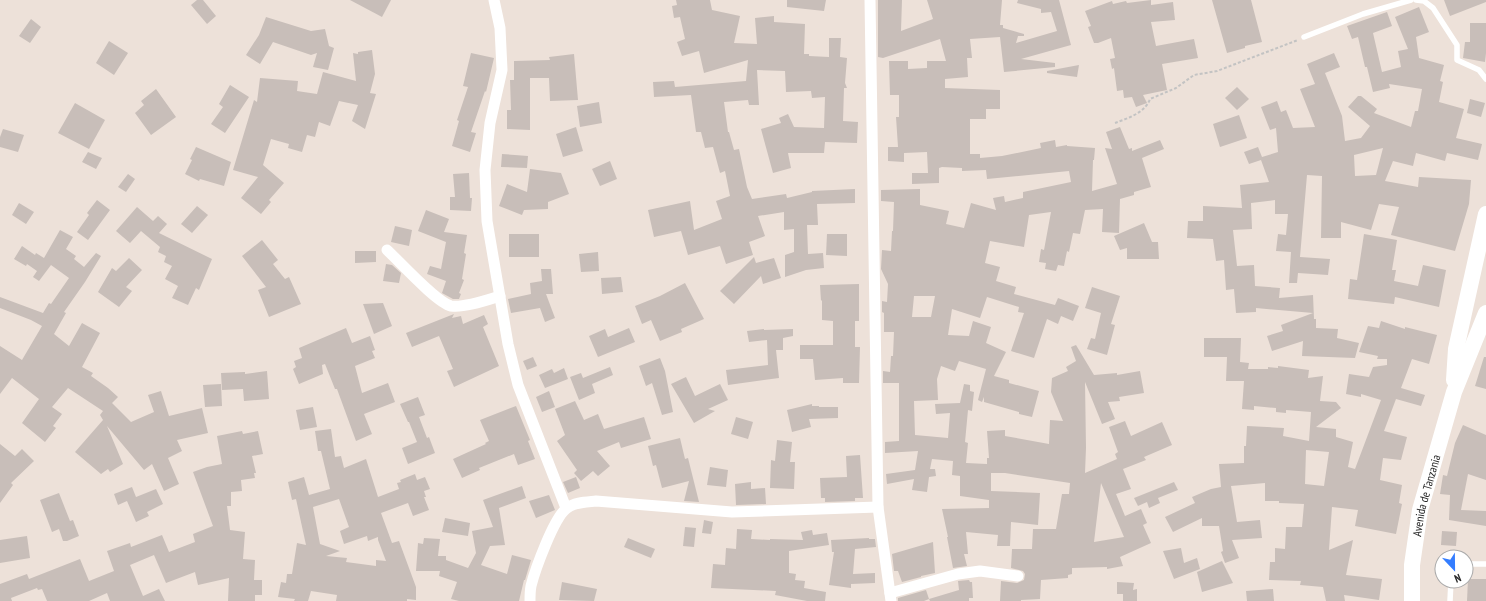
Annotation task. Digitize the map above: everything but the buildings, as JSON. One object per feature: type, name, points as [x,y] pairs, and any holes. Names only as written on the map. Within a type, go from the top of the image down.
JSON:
[{"type":"main road","points":[[1454,392],[1456,349],[1486,214]]},
{"type":"main road","points":[[1454,392],[1486,313]]},
{"type":"main road","name":"Avenida de Tanzania","points":[[1412,601],[1412,566],[1420,510],[1454,392]]},
{"type":"street","points":[[494,0],[500,28],[502,70],[490,123],[485,170],[487,221],[508,344],[518,384],[566,508]]},
{"type":"street","points":[[870,0],[878,507],[891,597],[958,574],[980,571],[1018,576]]},
{"type":"street","points":[[387,250],[423,286],[442,302],[451,306],[462,306],[500,296]]},
{"type":"street","points":[[530,601],[531,586],[540,560],[556,523],[566,508],[582,502],[596,501],[732,512],[878,507]]},
{"type":"lane","points":[[1304,37],[1363,14],[1411,0]]},
{"type":"lane","points":[[1416,0],[1424,1],[1433,8],[1457,45],[1457,60],[1479,70],[1486,79]]},
{"type":"lane","points":[[1474,564],[1486,564]]},
{"type":"lane","points":[[1450,601],[1451,589]]},
{"type":"path","points":[[1115,123],[1133,116],[1147,106],[1150,99],[1176,88],[1194,75],[1217,71],[1304,37]]}]
